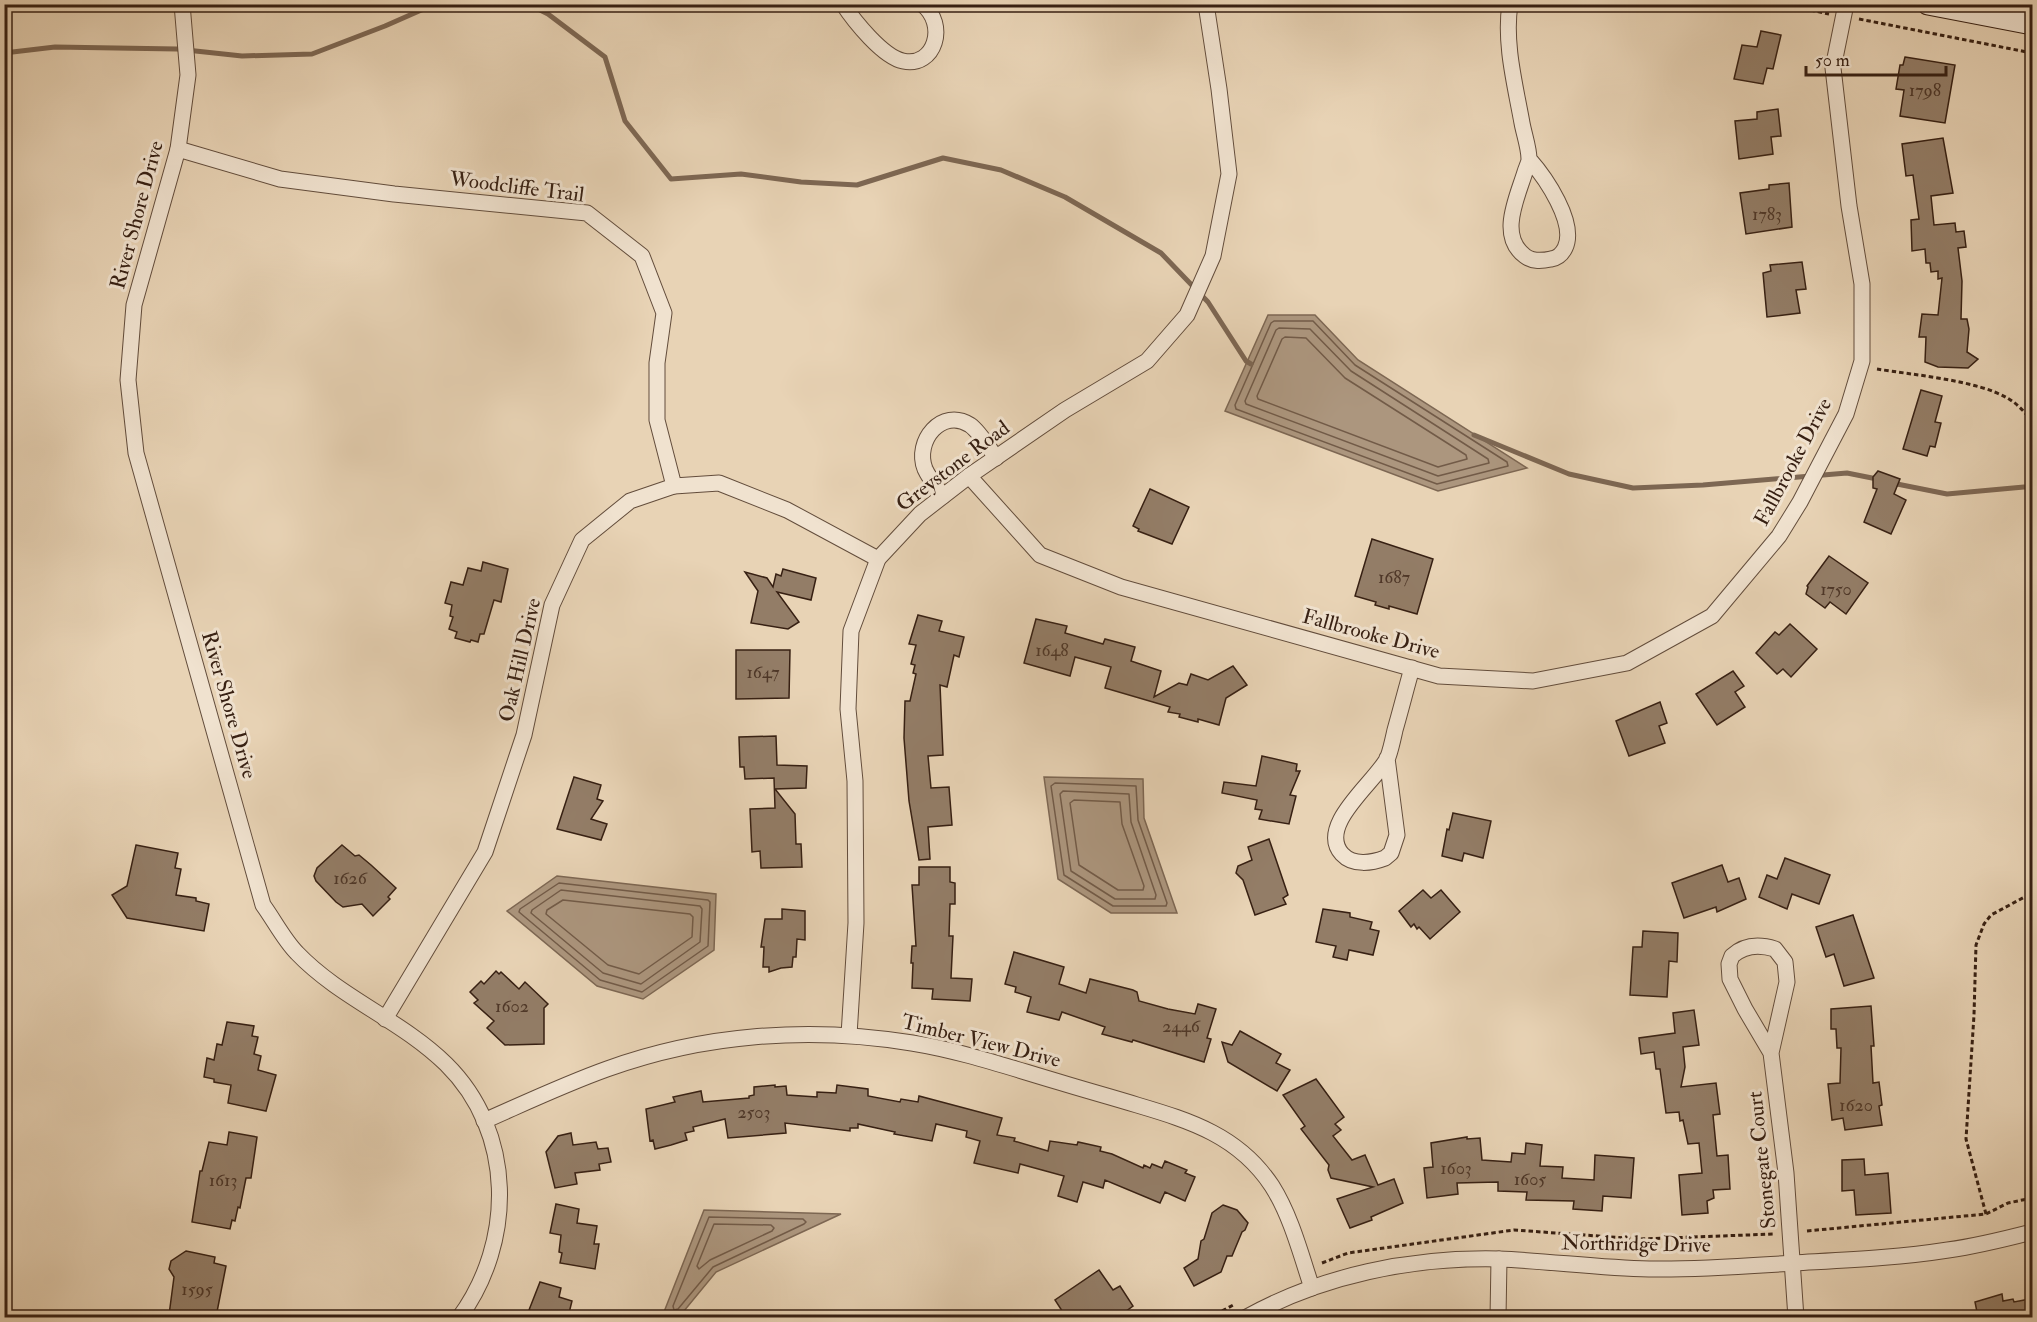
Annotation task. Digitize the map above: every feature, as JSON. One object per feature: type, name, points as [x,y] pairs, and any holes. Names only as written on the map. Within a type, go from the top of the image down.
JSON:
[{"type":"street","name":"River Shore Drive","points":[[182,4],[188,75],[178,149],[134,305],[128,380],[136,453],[263,904],[296,952],[334,985],[426,1046],[446,1065],[463,1085],[484,1121],[490,1137],[499,1176],[500,1203],[497,1230],[492,1256],[480,1284],[459,1317]]},
{"type":"street","points":[[843,4],[852,18],[874,41],[891,57],[904,62],[923,59],[929,53],[936,37],[936,22],[929,10],[922,4]]},
{"type":"street","name":"Greystone Road","points":[[849,1035],[856,923],[855,781],[848,709],[851,631],[878,559],[920,514],[969,476],[1065,410],[1147,361],[1187,315],[1213,256],[1229,174],[1206,4]]},
{"type":"street","points":[[1510,4],[1508,16],[1510,51],[1529,159],[1511,216],[1511,238],[1516,249],[1529,259],[1541,261],[1557,258],[1564,250],[1568,239],[1566,219],[1541,173],[1529,159]]},
{"type":"street","points":[[1928,4],[2032,24]]},
{"type":"street","name":"Fallbrooke Drive","points":[[969,476],[1040,555],[1121,587],[1439,676],[1533,681],[1627,663],[1712,616],[1779,536],[1800,502],[1846,414],[1860,366],[1862,284],[1849,206],[1833,68],[1845,10]]},
{"type":"street","name":"Woodcliffe Trail","points":[[178,149],[280,179],[394,194],[587,213],[642,256],[663,313],[657,363],[657,420],[675,486]]},
{"type":"street","points":[[943,496],[925,468],[924,442],[933,430],[946,420],[958,420],[971,426],[996,458]]},
{"type":"street","name":"Oak Hill Drive","points":[[385,1019],[485,852],[524,735],[552,605],[582,540],[630,501],[675,486],[719,483],[787,510],[878,559]]},
{"type":"street","points":[[1387,758],[1397,835],[1394,846],[1385,858],[1365,863],[1353,860],[1344,856],[1338,848],[1336,833],[1344,813],[1387,758],[1412,668]]},
{"type":"street","name":"Stonegate Court","points":[[1771,1053],[1745,1010],[1730,979],[1729,964],[1732,956],[1748,946],[1758,945],[1775,949],[1785,962],[1786,982],[1771,1053],[1786,1173],[1796,1317]]},
{"type":"street","name":"Timber View Drive","points":[[484,1121],[608,1069],[678,1048],[781,1034],[849,1035],[914,1043],[976,1058],[1179,1117],[1215,1132],[1246,1155],[1272,1186],[1288,1221],[1312,1288]]},
{"type":"street","name":"Northridge Drive","points":[[1245,1317],[1312,1288],[1363,1273],[1407,1264],[1499,1259],[1651,1269],[1793,1263],[1891,1257],[1948,1250],[2032,1232]]},
{"type":"street","points":[[1498,1317],[1499,1259]]},
{"type":"path","points":[[1781,4],[1845,10],[2032,53]]},
{"type":"path","points":[[1860,366],[1968,384],[1995,392],[2021,407],[2032,421]]},
{"type":"path","points":[[1986,1214],[1966,1139],[1976,945],[1984,924],[1991,915],[2032,893]]},
{"type":"path","points":[[1948,1217],[1986,1214],[2008,1203],[2032,1198]]},
{"type":"path","points":[[1348,1253],[1514,1230],[1640,1239]]},
{"type":"water","points":[[1268,315],[1315,315],[1358,360],[1527,468],[1438,491],[1225,411]]},
{"type":"water","points":[[1044,777],[1143,779],[1144,818],[1177,913],[1111,913],[1058,879]]},
{"type":"water","points":[[557,876],[716,894],[714,950],[643,999],[597,986],[507,911]]},
{"type":"water","points":[[704,1210],[841,1214],[716,1272],[679,1317],[662,1317]]},
{"type":"building","points":[[1761,31],[1781,35],[1773,69],[1767,68],[1763,84],[1734,79],[1742,45],[1757,47]]},
{"type":"building","points":[[1905,57],[1955,65],[1945,123],[1900,116],[1904,90],[1896,89],[1900,65],[1903,65]]},
{"type":"building","points":[[1778,109],[1781,136],[1771,137],[1773,154],[1739,159],[1735,121],[1757,119],[1757,112]]},
{"type":"building","points":[[1943,138],[1953,193],[1931,196],[1934,225],[1955,223],[1956,232],[1964,231],[1966,247],[1958,248],[1962,281],[1961,319],[1967,319],[1969,329],[1967,352],[1978,359],[1968,368],[1938,367],[1925,362],[1926,337],[1919,337],[1922,314],[1938,315],[1942,278],[1938,279],[1938,271],[1931,272],[1930,263],[1926,263],[1925,249],[1912,251],[1911,220],[1919,219],[1913,175],[1906,176],[1902,144]]},
{"type":"building","points":[[1789,183],[1792,227],[1746,234],[1740,193],[1769,189],[1769,185]]},
{"type":"building","points":[[1802,262],[1806,289],[1796,290],[1800,313],[1767,317],[1763,273],[1771,271],[1770,265]]},
{"type":"building","points":[[1921,390],[1942,396],[1935,422],[1941,423],[1935,447],[1930,446],[1927,456],[1903,449]]},
{"type":"building","points":[[1878,471],[1900,479],[1894,494],[1906,500],[1891,534],[1864,522],[1877,489],[1873,488],[1873,477]]},
{"type":"building","points":[[1150,489],[1189,507],[1172,544],[1138,531],[1139,529],[1133,526]]},
{"type":"building","points":[[1372,539],[1433,559],[1417,614],[1389,606],[1389,609],[1375,605],[1376,602],[1355,596]]},
{"type":"building","points":[[1829,556],[1868,583],[1846,614],[1830,602],[1825,608],[1806,594],[1807,586]]},
{"type":"building","points":[[483,562],[508,569],[501,602],[494,600],[484,634],[480,634],[478,642],[471,640],[470,642],[455,638],[457,632],[449,629],[453,617],[450,616],[452,605],[445,603],[451,582],[463,585],[468,568],[481,571]]},
{"type":"building","points":[[783,569],[816,578],[811,600],[777,592],[799,622],[788,629],[751,623],[758,591],[745,572],[767,578],[773,587],[776,574],[781,576]]},
{"type":"building","points":[[918,615],[942,621],[939,631],[964,637],[959,657],[954,655],[947,687],[940,685],[943,755],[928,756],[931,788],[949,787],[952,825],[928,827],[930,859],[919,860],[909,801],[904,738],[905,701],[910,701],[916,674],[913,673],[915,665],[911,664],[916,645],[909,644]]},
{"type":"building","points":[[1036,619],[1067,626],[1065,633],[1103,644],[1105,639],[1135,647],[1131,661],[1161,671],[1154,697],[1179,683],[1187,685],[1191,674],[1208,680],[1233,666],[1247,685],[1226,698],[1219,725],[1179,717],[1180,714],[1168,712],[1170,707],[1105,688],[1111,667],[1075,657],[1070,676],[1024,663]]},
{"type":"building","points":[[1790,624],[1817,649],[1791,677],[1783,669],[1777,674],[1756,653],[1775,632],[1779,635]]},
{"type":"building","points":[[736,650],[790,650],[789,698],[736,699]]},
{"type":"building","points":[[1733,671],[1744,686],[1735,692],[1745,707],[1717,725],[1696,694]]},
{"type":"building","points":[[1660,702],[1667,723],[1659,726],[1665,743],[1629,756],[1616,721]]},
{"type":"building","points":[[776,736],[777,765],[807,766],[806,788],[775,789],[795,814],[796,844],[801,844],[802,867],[761,868],[760,851],[752,852],[750,809],[775,808],[774,778],[745,779],[744,767],[740,767],[739,737]]},
{"type":"building","points":[[1262,756],[1297,764],[1296,771],[1300,771],[1290,795],[1296,796],[1289,824],[1259,819],[1262,810],[1255,809],[1257,800],[1222,793],[1224,782],[1256,786]]},
{"type":"building","points":[[574,777],[601,785],[597,799],[603,801],[591,819],[607,824],[601,840],[557,829]]},
{"type":"building","points":[[1453,813],[1491,821],[1483,858],[1464,853],[1462,861],[1442,856],[1447,829],[1449,830]]},
{"type":"building","points":[[1269,839],[1288,895],[1283,898],[1286,904],[1255,915],[1243,880],[1236,873],[1238,866],[1252,860],[1248,847]]},
{"type":"building","points":[[136,845],[178,853],[175,868],[181,869],[176,895],[196,898],[196,901],[209,904],[204,931],[127,918],[112,895],[127,886]]},
{"type":"building","points":[[342,845],[355,856],[359,855],[396,888],[388,897],[390,899],[373,916],[362,904],[343,907],[316,881],[314,876],[317,868]]},
{"type":"building","points":[[1785,858],[1830,875],[1819,904],[1792,894],[1787,909],[1759,897],[1767,875],[1777,879]]},
{"type":"building","points":[[1722,865],[1728,882],[1739,878],[1746,899],[1717,912],[1716,907],[1684,918],[1672,883]]},
{"type":"building","points":[[919,867],[950,867],[950,882],[955,883],[955,904],[950,904],[949,936],[953,936],[951,978],[972,979],[970,1001],[932,999],[933,989],[912,988],[912,946],[916,946],[912,885],[919,885]]},
{"type":"building","points":[[1423,890],[1431,898],[1441,890],[1460,912],[1430,939],[1419,927],[1417,929],[1414,924],[1411,927],[1399,911]]},
{"type":"building","points":[[782,909],[805,911],[805,940],[797,939],[796,957],[793,957],[792,967],[769,972],[769,967],[763,967],[764,947],[761,947],[765,919],[782,919]]},
{"type":"building","points":[[1323,909],[1350,913],[1350,917],[1372,922],[1370,929],[1379,931],[1373,955],[1349,950],[1347,960],[1333,957],[1336,946],[1316,942]]},
{"type":"building","points":[[1853,915],[1874,978],[1844,986],[1834,954],[1826,957],[1816,927]]},
{"type":"building","points":[[1643,931],[1678,933],[1677,962],[1669,961],[1667,997],[1630,995],[1633,947],[1642,947]]},
{"type":"building","points":[[1014,952],[1064,967],[1059,984],[1086,993],[1090,979],[1133,990],[1137,992],[1139,1001],[1168,1009],[1195,1014],[1198,1004],[1216,1009],[1207,1038],[1211,1039],[1204,1062],[1133,1040],[1132,1042],[1102,1034],[1105,1027],[1062,1012],[1059,1020],[1027,1012],[1031,997],[1015,992],[1016,987],[1005,984]]},
{"type":"building","points":[[496,971],[499,974],[501,972],[519,989],[525,982],[548,1004],[544,1008],[544,1044],[505,1045],[487,1028],[494,1021],[474,1003],[478,1000],[470,992],[481,981],[484,984]]},
{"type":"building","points":[[1871,1006],[1874,1046],[1871,1046],[1873,1083],[1879,1082],[1882,1125],[1845,1130],[1843,1118],[1832,1120],[1828,1084],[1840,1083],[1841,1048],[1837,1048],[1836,1029],[1831,1029],[1831,1009]]},
{"type":"building","points":[[1694,1010],[1699,1045],[1683,1047],[1685,1067],[1681,1087],[1716,1083],[1720,1114],[1713,1115],[1717,1156],[1728,1155],[1730,1189],[1713,1190],[1714,1198],[1707,1201],[1708,1213],[1682,1215],[1679,1175],[1702,1173],[1699,1143],[1688,1144],[1679,1112],[1666,1113],[1660,1069],[1656,1069],[1654,1052],[1641,1054],[1639,1038],[1675,1033],[1673,1013]]},
{"type":"building","points":[[227,1022],[254,1026],[252,1036],[258,1037],[254,1054],[261,1056],[258,1070],[276,1075],[266,1111],[228,1103],[231,1085],[214,1082],[214,1079],[204,1077],[207,1058],[214,1060],[217,1044],[222,1045]]},
{"type":"building","points":[[1240,1031],[1281,1054],[1276,1063],[1290,1070],[1277,1091],[1228,1062],[1222,1042],[1232,1045]]},
{"type":"building","points":[[1316,1079],[1344,1117],[1335,1124],[1341,1130],[1333,1136],[1352,1160],[1365,1155],[1378,1185],[1394,1179],[1403,1203],[1371,1217],[1372,1220],[1350,1228],[1337,1199],[1373,1187],[1331,1178],[1329,1165],[1301,1129],[1305,1126],[1283,1095]]},
{"type":"building","points":[[775,1085],[775,1087],[786,1086],[787,1095],[817,1097],[817,1092],[836,1093],[837,1085],[868,1089],[868,1096],[900,1102],[901,1099],[918,1102],[919,1096],[1002,1118],[997,1135],[1015,1138],[1014,1141],[1048,1151],[1050,1141],[1077,1145],[1078,1142],[1101,1147],[1100,1151],[1143,1168],[1144,1165],[1150,1168],[1152,1164],[1162,1168],[1165,1161],[1187,1170],[1185,1173],[1195,1177],[1185,1201],[1165,1192],[1160,1203],[1105,1180],[1103,1188],[1083,1182],[1077,1202],[1058,1196],[1064,1176],[1020,1164],[1018,1173],[974,1163],[980,1141],[966,1137],[967,1131],[936,1124],[932,1141],[858,1124],[858,1128],[850,1128],[850,1131],[785,1123],[786,1133],[728,1138],[725,1119],[693,1127],[694,1131],[685,1133],[687,1140],[671,1145],[655,1149],[653,1140],[650,1141],[646,1109],[675,1102],[673,1097],[701,1091],[703,1102],[749,1098],[754,1095],[754,1087]]},
{"type":"building","points":[[229,1132],[257,1137],[251,1178],[246,1178],[235,1221],[232,1220],[230,1229],[192,1222],[200,1171],[202,1171],[209,1142],[227,1145]]},
{"type":"building","points":[[571,1133],[573,1145],[596,1142],[598,1149],[608,1148],[611,1162],[599,1164],[600,1170],[575,1173],[577,1184],[555,1188],[546,1152],[558,1136]]},
{"type":"building","points":[[1467,1137],[1467,1139],[1480,1138],[1482,1160],[1511,1162],[1512,1153],[1525,1154],[1526,1143],[1542,1145],[1540,1166],[1563,1167],[1562,1178],[1594,1180],[1595,1155],[1634,1158],[1631,1198],[1603,1196],[1602,1211],[1573,1209],[1574,1201],[1526,1200],[1527,1192],[1498,1191],[1498,1182],[1457,1183],[1458,1194],[1427,1198],[1424,1168],[1433,1167],[1431,1143]]},
{"type":"building","points":[[1864,1159],[1865,1175],[1888,1173],[1891,1213],[1856,1215],[1854,1190],[1842,1191],[1842,1160]]},
{"type":"building","points":[[556,1204],[579,1209],[577,1223],[597,1226],[594,1244],[599,1244],[595,1269],[560,1263],[561,1235],[550,1233]]},
{"type":"building","points":[[1223,1205],[1237,1210],[1248,1223],[1232,1256],[1227,1256],[1221,1272],[1194,1286],[1184,1268],[1198,1259],[1201,1241],[1204,1239],[1212,1213]]},
{"type":"building","points":[[186,1251],[215,1257],[214,1263],[226,1266],[216,1317],[169,1315],[174,1277],[169,1269],[171,1261]]},
{"type":"building","points":[[1099,1270],[1113,1290],[1120,1286],[1133,1306],[1118,1317],[1105,1317],[1101,1311],[1090,1317],[1066,1317],[1055,1300]]},
{"type":"building","points":[[540,1282],[561,1288],[559,1297],[572,1301],[568,1317],[533,1317],[535,1312],[529,1310]]},
{"type":"building","points":[[2002,1294],[2003,1301],[2013,1299],[2014,1302],[2030,1299],[2032,1317],[1978,1317],[1975,1302]]},
{"type":"waterway","points":[[4,53],[55,47],[177,49],[242,56],[312,54],[435,4]]},
{"type":"waterway","points":[[528,4],[548,14],[605,57],[625,121],[671,179],[741,174],[801,182],[857,185],[943,158],[1001,170],[1065,197],[1161,253],[1208,302],[1246,361],[1251,364]]},
{"type":"waterway","points":[[1474,435],[1569,474],[1633,488],[1703,485],[1847,473],[1877,479]]},
{"type":"waterway","points":[[1892,483],[1947,494],[2024,487]]}]
